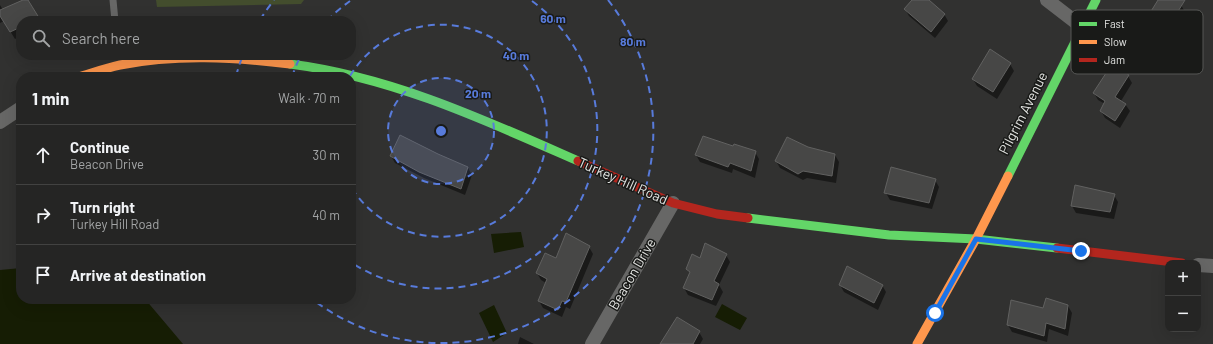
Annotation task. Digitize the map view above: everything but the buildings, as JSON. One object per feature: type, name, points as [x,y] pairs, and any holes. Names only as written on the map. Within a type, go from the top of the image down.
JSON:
[{"type":"street","points":[[1046,0],[1071,19]]},
{"type":"street","name":"Pilgrim Avenue","points":[[1091,10],[1096,0]]},
{"type":"street","name":"Pilgrim Avenue","points":[[976,239],[1071,49]]},
{"type":"street","name":"Turkey Hill Road","points":[[96,72],[119,65],[153,60]]},
{"type":"street","name":"Turkey Hill Road","points":[[260,60],[307,66],[336,72]]},
{"type":"street","name":"Turkey Hill Road","points":[[356,76],[428,97],[486,120],[673,203],[738,217],[809,226],[888,235],[976,239],[1165,261]]},
{"type":"street","points":[[0,122],[16,111]]},
{"type":"street","name":"Beacon Drive","points":[[592,344],[673,203]]},
{"type":"street","points":[[917,344],[976,239]]},
{"type":"street","points":[[1201,265],[1213,266]]},
{"type":"lane","points":[[113,0],[115,16]]},
{"type":"lane","points":[[118,60],[119,65]]},
{"type":"shaded area","points":[[156,0],[304,0],[301,4],[157,7]]},
{"type":"shaded area","points":[[521,232],[524,247],[494,253],[491,234]]},
{"type":"shaded area","points":[[16,268],[16,304],[149,304],[183,344],[0,344],[0,270]]},
{"type":"shaded area","points":[[722,304],[747,318],[740,330],[715,317]]},
{"type":"shaded area","points":[[494,305],[507,333],[493,342],[479,313]]},
{"type":"traffic: fast","points":[[1091,10],[1096,0]]},
{"type":"traffic: fast","points":[[1008,176],[1071,50]]},
{"type":"traffic: fast","points":[[290,64],[336,72]]},
{"type":"traffic: fast","points":[[356,77],[437,102],[508,130],[578,161]]},
{"type":"traffic: fast","points":[[748,218],[889,235],[976,239],[1057,248]]},
{"type":"traffic: slow","points":[[95,72],[120,65],[155,60]]},
{"type":"traffic: slow","points":[[247,60],[290,64]]},
{"type":"traffic: slow","points":[[917,344],[976,239],[1008,176]]},
{"type":"traffic: jam","points":[[578,161],[673,203],[717,214],[748,218]]},
{"type":"traffic: jam","points":[[1057,248],[1165,261]]},
{"type":"route","points":[[935,313],[976,239],[1081,251]]}]
